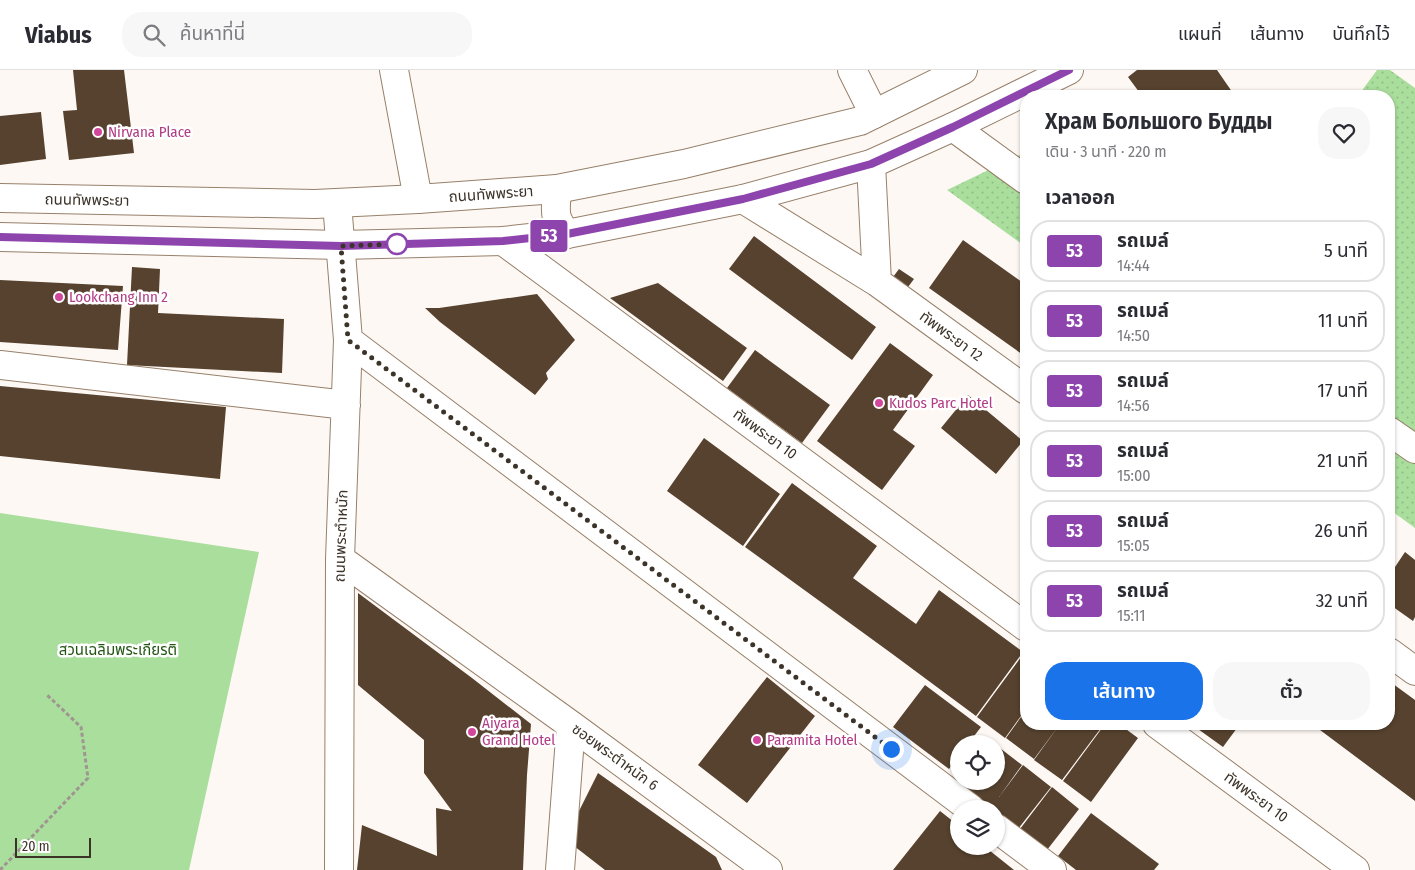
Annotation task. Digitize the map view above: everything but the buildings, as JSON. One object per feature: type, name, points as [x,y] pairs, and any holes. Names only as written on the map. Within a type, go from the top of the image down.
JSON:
[{"type":"street","points":[[394,70],[418,199]]},
{"type":"street","points":[[852,70],[874,114]]},
{"type":"street","name":"ถนนทัพพระยา","points":[[0,198],[305,204],[418,199],[557,189],[684,164],[860,121],[964,70]]},
{"type":"street","points":[[1027,90],[1065,71]]},
{"type":"street","points":[[0,237],[341,246],[503,241],[567,234],[743,199],[871,164],[953,127],[1020,94]]},
{"type":"street","points":[[953,127],[1020,176]]},
{"type":"street","points":[[871,164],[877,282]]},
{"type":"street","points":[[557,189],[556,217],[567,234]]},
{"type":"street","name":"ทัพพระยา 12","points":[[743,199],[877,282],[1020,386]]},
{"type":"street","name":"ถนนพระตำหนัก","points":[[337,203],[348,340],[340,558],[340,870]]},
{"type":"street","name":"ทัพพระยา 10","points":[[503,241],[1020,624]]},
{"type":"street","points":[[348,340],[959,800]]},
{"type":"street","points":[[0,365],[346,405]]},
{"type":"street","points":[[1395,435],[1415,449]]},
{"type":"street","name":"ซอยพระตำหนัก 6","points":[[340,558],[768,870]]},
{"type":"street","points":[[1395,656],[1415,671]]},
{"type":"street","points":[[560,870],[571,725]]},
{"type":"street","name":"ทัพพระยา 10","points":[[1165,730],[1355,870]]},
{"type":"street","points":[[1005,835],[1052,870]]},
{"type":"path","points":[[0,870],[88,778],[81,727],[46,694]]},
{"type":"green space","points":[[1377,70],[1390,70],[1415,88],[1415,528],[1395,513],[1395,90],[1362,90]]},
{"type":"green space","points":[[1020,155],[1020,243],[947,190]]},
{"type":"green space","name":"สวนเฉลิมพระเกียรติ","points":[[0,513],[259,552],[189,870],[0,870]]},
{"type":"bus line","name":"53","points":[[1028,90],[1069,70]]},
{"type":"bus line","name":"53","points":[[0,237],[341,246],[503,241],[567,234],[743,199],[871,164],[1020,94]]},
{"type":"place","name":"Nirvana Place","points":[[98,132]]},
{"type":"place","name":"Lookchang Inn 2","points":[[59,297]]},
{"type":"place","name":"Kudos Parc Hotel","points":[[879,403]]},
{"type":"place","name":"Aiyara Grand Hotel","points":[[472,732]]},
{"type":"place","name":"Paramita Hotel","points":[[757,740]]},
{"type":"route","points":[[397,244],[341,246],[348,340],[891,749]]}]
